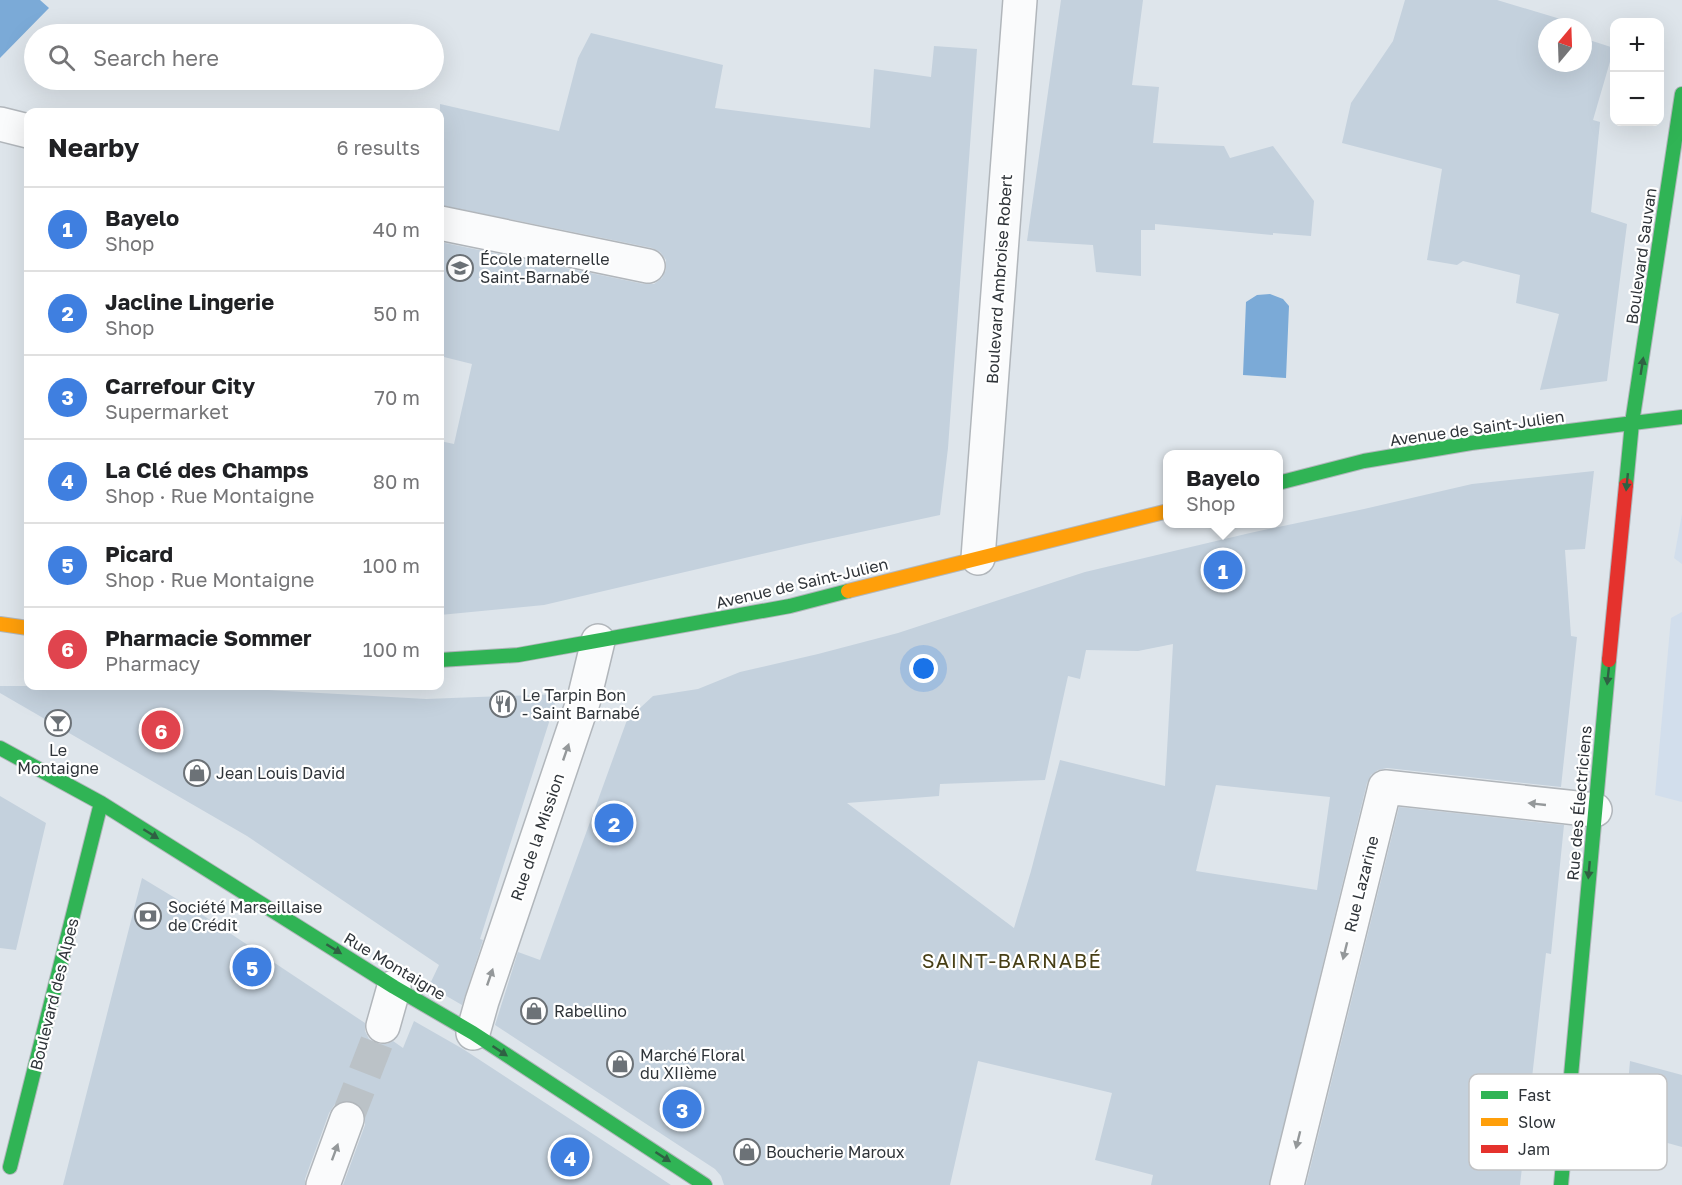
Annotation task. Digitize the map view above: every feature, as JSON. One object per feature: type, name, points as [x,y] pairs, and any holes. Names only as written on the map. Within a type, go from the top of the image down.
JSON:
[{"type":"street","name":"Boulevard Ambroise Robert","points":[[978,558],[1020,0]]},
{"type":"street","name":"Boulevard Sauvan","points":[[1632,423],[1682,94]]},
{"type":"street","points":[[0,124],[24,130]]},
{"type":"street","points":[[444,224],[648,266]]},
{"type":"street","name":"Avenue de Saint-Julien","points":[[1283,482],[1364,461],[1460,445],[1682,417]]},
{"type":"street","name":"Rue des Électriciens","points":[[1571,1074],[1632,423]]},
{"type":"street","name":"Avenue de Saint-Julien","points":[[444,660],[518,655],[790,606],[1163,512]]},
{"type":"street","points":[[0,624],[24,627]]},
{"type":"street","name":"Rue de la Mission","points":[[473,1032],[584,699],[598,641]]},
{"type":"street","name":"Rue Montaigne","points":[[0,748],[101,803],[394,987],[473,1032],[705,1185]]},
{"type":"street","name":"Rue Lazarine","points":[[1287,1185],[1385,787],[1595,810]]},
{"type":"street","name":"Boulevard des Alpes","points":[[5,1172],[101,803]]},
{"type":"street","points":[[383,1026],[394,987]]},
{"type":"street","points":[[323,1185],[347,1119]]},
{"type":"street","name":"Rue des Électriciens","points":[[1561,1185],[1562,1170]]},
{"type":"shaded area","points":[[1682,514],[1682,564],[1674,558]]},
{"type":"shaded area","points":[[1682,612],[1682,802],[1655,795],[1671,618]]},
{"type":"water","points":[[0,0],[40,0],[49,8],[33,24],[24,24],[24,34],[0,58]]},
{"type":"water","points":[[1270,294],[1283,299],[1289,306],[1286,378],[1243,375],[1246,302],[1257,295]]},
{"type":"building","points":[[1061,0],[1143,0],[1132,85],[1159,87],[1153,143],[1224,146],[1230,158],[1273,146],[1314,201],[1311,236],[1273,233],[1273,235],[1155,224],[1155,230],[1141,230],[1141,276],[1096,272],[1093,245],[1027,241]]},
{"type":"building","points":[[1405,0],[1497,0],[1557,18],[1538,18],[1538,72],[1592,72],[1592,41],[1610,47],[1610,62],[1593,120],[1600,122],[1591,212],[1627,224],[1607,381],[1540,390],[1559,314],[1516,303],[1520,275],[1463,261],[1457,265],[1427,260],[1442,169],[1342,143],[1351,103],[1393,41]]},
{"type":"building","points":[[591,33],[723,65],[715,108],[870,128],[874,69],[931,77],[934,46],[977,49],[948,448],[940,515],[544,605],[444,615],[444,442],[454,444],[472,364],[444,357],[444,243],[644,284],[654,284],[662,278],[666,270],[666,260],[660,252],[652,248],[444,206],[444,108],[440,108],[440,104],[559,131],[578,58]]},
{"type":"building","points":[[1594,471],[1585,549],[1565,550],[1571,636],[1577,637],[1561,787],[1387,768],[1371,775],[1367,783],[1269,1185],[1151,1185],[1153,1175],[1095,1160],[1112,1093],[978,1061],[950,1185],[724,1185],[715,1169],[495,1025],[518,952],[540,960],[627,720],[653,696],[698,689],[740,672],[898,633],[1085,572],[1472,484]],"holes":[[[1173,644],[1165,786],[1060,760],[1014,928],[847,803],[939,796],[940,784],[1045,780],[1068,676],[1080,679],[1086,650],[1138,651]],[[1216,785],[1330,797],[1317,890],[1196,871]]]},
{"type":"building","points":[[0,686],[24,686],[24,690],[266,690],[426,699],[558,694],[480,939],[483,940],[462,1005],[429,986],[439,965],[247,836],[0,693]]},
{"type":"building","points":[[0,796],[46,823],[16,950],[0,948]]},
{"type":"building","points":[[1399,807],[1564,825],[1551,954],[1546,953],[1532,1074],[1469,1074],[1469,1170],[1522,1170],[1520,1185],[1306,1185]]},
{"type":"building","points":[[142,878],[195,910],[365,1023],[365,1031],[369,1039],[377,1044],[387,1044],[393,1041],[403,1048],[414,1021],[463,1049],[671,1185],[343,1185],[365,1125],[365,1116],[361,1107],[354,1102],[344,1101],[335,1104],[329,1113],[305,1179],[305,1185],[63,1185]]},
{"type":"building","points":[[1630,1061],[1682,1075],[1682,1147],[1667,1143],[1667,1074],[1629,1074]]},
{"type":"tunnel","points":[[347,1119],[383,1026]]},
{"type":"traffic: fast","points":[[1626,485],[1632,423],[1682,94]]},
{"type":"traffic: fast","points":[[1283,482],[1364,461],[1471,443],[1682,417]]},
{"type":"traffic: fast","points":[[444,660],[518,655],[790,606],[848,591]]},
{"type":"traffic: fast","points":[[1571,1074],[1609,660]]},
{"type":"traffic: fast","points":[[0,748],[101,803],[394,987],[473,1033],[705,1185]]},
{"type":"traffic: fast","points":[[10,1167],[101,803]]},
{"type":"traffic: fast","points":[[1561,1185],[1562,1170]]},
{"type":"traffic: slow","points":[[848,591],[1163,512]]},
{"type":"traffic: slow","points":[[0,624],[24,627]]},
{"type":"traffic: jam","points":[[1609,660],[1626,485]]},
{"type":"place","name":"École maternelle Saint-Barnabé","points":[[460,268]]},
{"type":"place","name":"Bayelo","points":[[1223,570]]},
{"type":"place","name":"Le Tarpin Bon - Saint Barnabé","points":[[503,704]]},
{"type":"place","name":"Le Montaigne","points":[[58,723]]},
{"type":"place","name":"Pharmacie Sommer","points":[[161,730]]},
{"type":"place","name":"Jean Louis David","points":[[197,773]]},
{"type":"place","name":"Jacline Lingerie","points":[[614,823]]},
{"type":"place","name":"Société Marseillaise de Crédit","points":[[148,916]]},
{"type":"place","name":"Picard","points":[[252,967]]},
{"type":"place","name":"Rabellino","points":[[534,1011]]},
{"type":"place","name":"Marché Floral du XIIème","points":[[620,1064]]},
{"type":"place","name":"Carrefour City","points":[[682,1109]]},
{"type":"place","name":"Boucherie Maroux","points":[[747,1152]]},
{"type":"place","name":"La Clé des Champs","points":[[570,1157]]},
{"type":"district","name":"SAINT-BARNABÉ","points":[[1012,960]]}]
